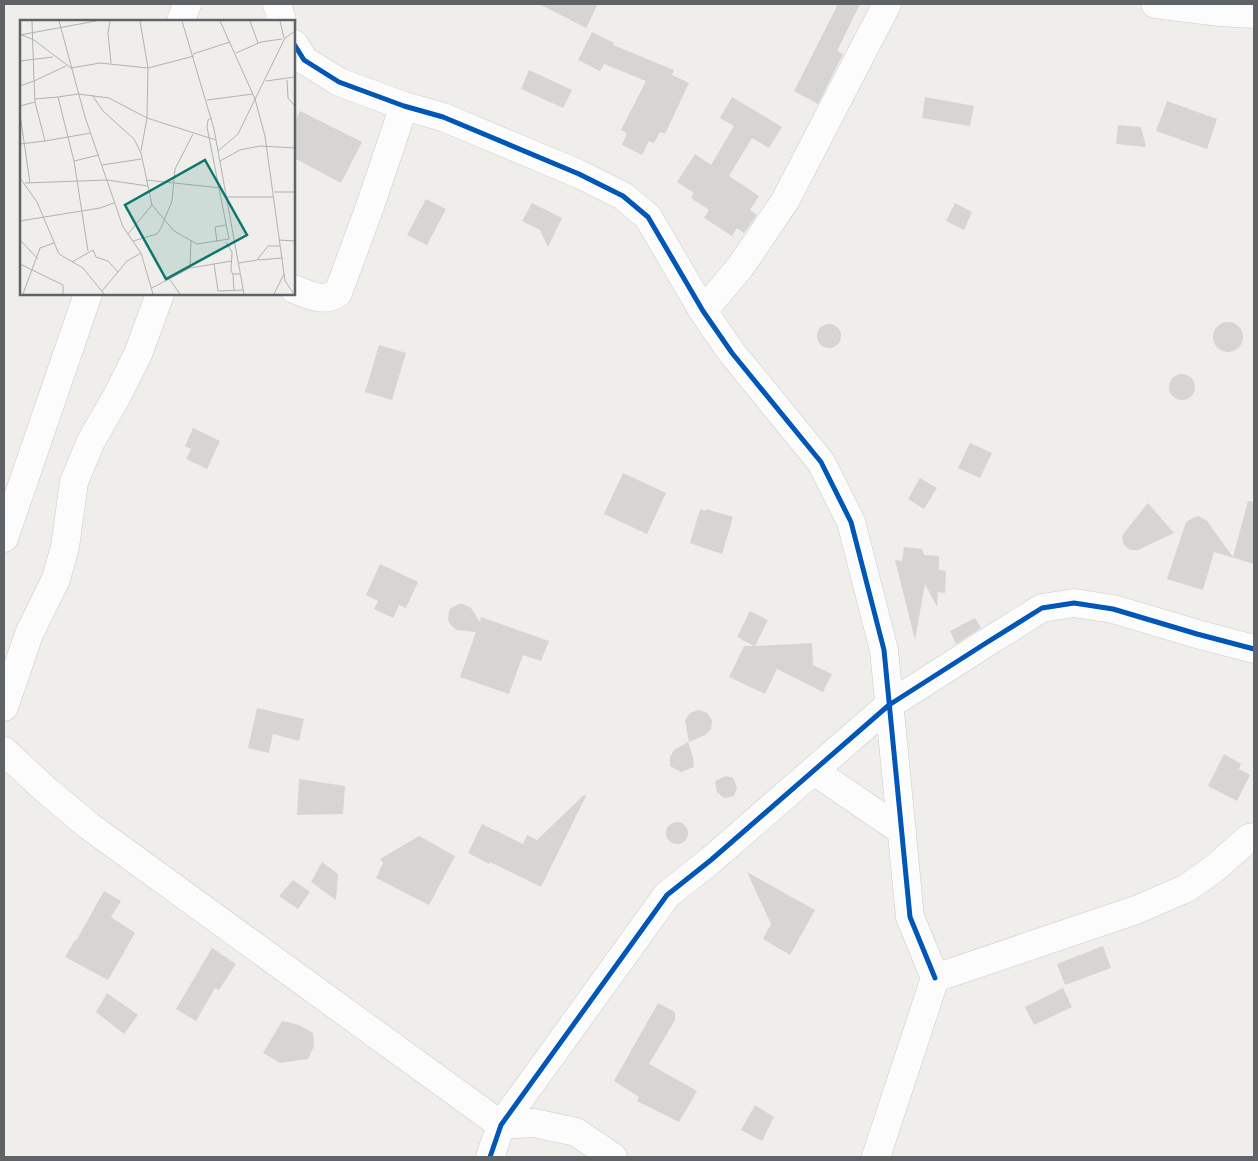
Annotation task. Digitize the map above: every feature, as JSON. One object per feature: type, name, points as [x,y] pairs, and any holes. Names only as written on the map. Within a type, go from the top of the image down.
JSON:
[{"type":"street","points":[[181,20],[187,4]]},
{"type":"street","points":[[278,4],[282,20]]},
{"type":"street","points":[[703,311],[741,266],[785,201],[887,4]]},
{"type":"street","points":[[1155,4],[1222,8],[1254,14]]},
{"type":"street","points":[[297,55],[339,82],[404,106],[443,117],[579,174],[623,196],[648,217],[703,311],[732,353],[821,462],[851,522],[884,650],[910,917],[935,978],[876,1157]]},
{"type":"street","points":[[295,289],[321,299],[331,298],[338,293],[404,106]]},
{"type":"street","points":[[4,538],[88,295]]},
{"type":"street","points":[[4,706],[29,634],[56,579],[65,547],[74,482],[91,441],[138,354],[160,295]]},
{"type":"street","points":[[490,1157],[501,1125],[667,895],[711,860],[889,705],[1042,608],[1050,606],[1074,603],[1113,609],[1254,649]]},
{"type":"street","points":[[4,751],[89,826],[501,1125],[534,1123],[576,1132],[613,1157]]},
{"type":"street","points":[[814,771],[902,832]]},
{"type":"street","points":[[935,978],[1136,910],[1186,888],[1215,868],[1249,838],[1254,838]]},
{"type":"building","points":[[539,4],[598,4],[586,28]]},
{"type":"building","points":[[838,4],[860,4],[837,51],[843,54],[818,104],[794,91]]},
{"type":"building","points":[[592,32],[614,43],[613,45],[674,70],[672,75],[689,83],[665,134],[660,132],[654,143],[649,141],[642,155],[622,145],[627,133],[621,130],[646,81],[604,64],[600,71],[578,60]]},
{"type":"building","points":[[529,70],[572,90],[563,108],[521,89]]},
{"type":"building","points":[[732,97],[782,127],[769,148],[752,138],[729,176],[759,196],[750,210],[757,215],[744,233],[737,228],[732,236],[704,218],[709,210],[691,198],[694,193],[677,182],[695,154],[711,165],[734,126],[720,118]]},
{"type":"building","points":[[925,97],[974,106],[970,126],[922,118]]},
{"type":"building","points":[[1167,101],[1217,119],[1207,149],[1156,131]]},
{"type":"building","points":[[300,111],[362,142],[341,183],[295,159],[295,121]]},
{"type":"building","points":[[1118,125],[1141,127],[1146,147],[1116,144]]},
{"type":"building","points":[[426,199],[446,209],[427,245],[407,235]]},
{"type":"building","points":[[532,203],[562,218],[548,247],[540,230],[522,221]]},
{"type":"building","points":[[955,203],[972,212],[964,230],[946,221]]},
{"type":"building","points":[[1228,322],[1234,323],[1242,331],[1242,343],[1234,351],[1228,352],[1222,351],[1214,343],[1213,337],[1214,331],[1222,323]]},
{"type":"building","points":[[829,324],[838,327],[841,336],[838,345],[829,348],[820,345],[817,336],[820,327]]},
{"type":"building","points":[[379,345],[406,353],[392,400],[365,392]]},
{"type":"building","points":[[1182,374],[1191,378],[1195,387],[1191,396],[1182,400],[1173,396],[1169,387],[1173,378]]},
{"type":"building","points":[[193,428],[220,441],[207,469],[186,459],[191,449],[185,446]]},
{"type":"building","points":[[970,443],[992,453],[980,478],[958,468]]},
{"type":"building","points":[[623,473],[666,493],[647,534],[604,514]]},
{"type":"building","points":[[920,478],[937,488],[924,509],[908,499]]},
{"type":"building","points":[[1248,501],[1254,502],[1254,564],[1214,552],[1203,590],[1167,579],[1186,522],[1194,517],[1199,516],[1207,521],[1233,557]]},
{"type":"building","points":[[1148,503],[1174,533],[1138,550],[1130,550],[1124,545],[1122,537]]},
{"type":"building","points":[[700,509],[733,517],[722,554],[690,543]]},
{"type":"building","points":[[904,547],[922,549],[924,555],[939,556],[939,570],[946,571],[945,593],[938,592],[937,607],[925,584],[915,640],[895,560],[902,561]]},
{"type":"building","points":[[380,564],[418,582],[406,608],[399,605],[393,618],[374,609],[378,601],[366,595]]},
{"type":"building","points":[[459,604],[471,608],[480,622],[481,617],[549,641],[541,661],[523,655],[509,694],[460,677],[476,632],[456,630],[450,624],[448,620],[449,611]]},
{"type":"building","points":[[750,611],[768,620],[755,646],[812,643],[813,665],[832,674],[823,692],[777,669],[765,694],[729,677],[744,646],[754,646],[737,637]]},
{"type":"building","points":[[975,618],[981,628],[956,644],[950,631]]},
{"type":"building","points":[[257,708],[304,719],[299,741],[273,734],[269,753],[248,748]]},
{"type":"building","points":[[699,710],[707,713],[710,717],[712,721],[711,729],[705,735],[689,742],[685,720],[690,713]]},
{"type":"building","points":[[688,742],[694,767],[681,772],[670,766],[670,757],[674,750]]},
{"type":"building","points":[[1224,754],[1241,764],[1239,769],[1250,775],[1237,801],[1208,786]]},
{"type":"building","points":[[726,776],[733,778],[737,787],[734,796],[724,798],[717,792],[715,781]]},
{"type":"building","points":[[299,779],[345,786],[343,814],[297,815]]},
{"type":"building","points":[[584,795],[586,796],[541,887],[468,853],[482,824],[523,844],[527,835],[537,840]]},
{"type":"building","points":[[677,822],[687,829],[688,833],[681,843],[677,844],[667,837],[666,833],[673,823]]},
{"type":"building","points":[[419,836],[455,856],[429,905],[376,878],[383,863],[380,859]]},
{"type":"building","points":[[322,862],[338,874],[336,900],[311,882]]},
{"type":"building","points":[[747,872],[815,910],[790,955],[763,939],[771,924]]},
{"type":"building","points":[[293,880],[310,892],[298,909],[279,896]]},
{"type":"building","points":[[104,891],[121,901],[111,917],[135,933],[108,980],[65,957]]},
{"type":"building","points":[[1103,946],[1111,968],[1065,985],[1057,964]]},
{"type":"building","points":[[212,948],[236,964],[219,990],[215,988],[196,1021],[176,1009]]},
{"type":"building","points":[[1063,988],[1072,1007],[1034,1025],[1025,1007]]},
{"type":"building","points":[[107,993],[138,1015],[124,1034],[96,1012]]},
{"type":"building","points":[[658,1003],[675,1012],[675,1020],[649,1064],[697,1091],[679,1122],[637,1101],[639,1097],[614,1081]]},
{"type":"building","points":[[282,1021],[299,1025],[313,1033],[314,1046],[308,1059],[280,1063],[263,1053]]},
{"type":"building","points":[[755,1105],[774,1117],[762,1141],[741,1130]]},
{"type":"cycle path","points":[[295,46],[304,60],[339,82],[404,106],[443,117],[579,174],[623,196],[648,217],[703,311],[732,353],[821,462],[851,522],[884,650],[910,917],[935,978]]},
{"type":"cycle path","points":[[490,1157],[501,1125],[667,895],[711,860],[889,705],[1042,608],[1074,603],[1113,609],[1254,649]]}]
